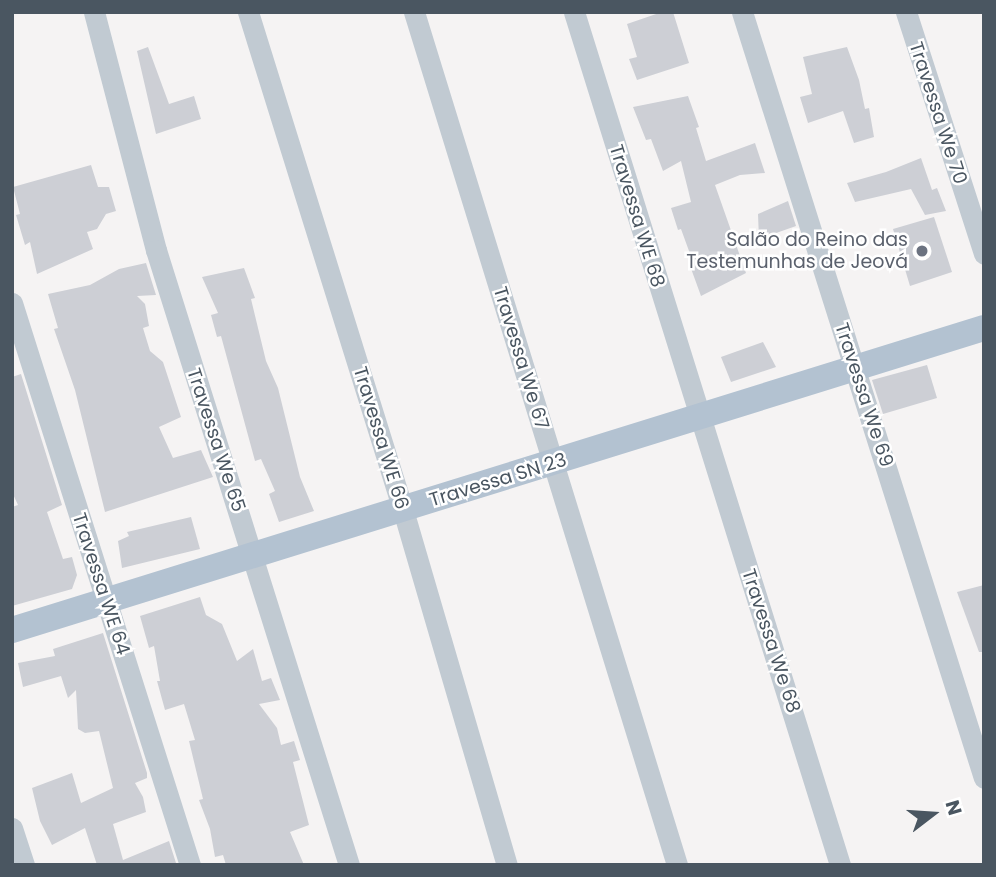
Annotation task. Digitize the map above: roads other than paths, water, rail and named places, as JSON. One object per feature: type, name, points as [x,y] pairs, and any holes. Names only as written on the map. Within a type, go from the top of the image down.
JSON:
[{"type":"main road","name":"Travessa SN 23","points":[[12,630],[699,419],[984,328]]},
{"type":"street","name":"Travessa We 65","points":[[94,12],[156,250],[349,865]]},
{"type":"street","name":"Travessa WE 66","points":[[248,12],[403,510],[507,865]]},
{"type":"street","name":"Travessa We 67","points":[[414,12],[677,865]]},
{"type":"street","name":"Travessa WE 68","points":[[574,12],[699,419]]},
{"type":"street","name":"Travessa We 69","points":[[742,12],[984,778]]},
{"type":"street","name":"Travessa We 70","points":[[906,12],[984,254]]},
{"type":"street","name":"Travessa WE 64","points":[[12,303],[190,865]]},
{"type":"street","name":"Travessa We 68","points":[[699,419],[808,755],[840,865]]},
{"type":"street","points":[[12,828],[24,865]]},
{"type":"place","name":"Salão do Reino das Testemunhas de Jeová","points":[[922,251]]}]
